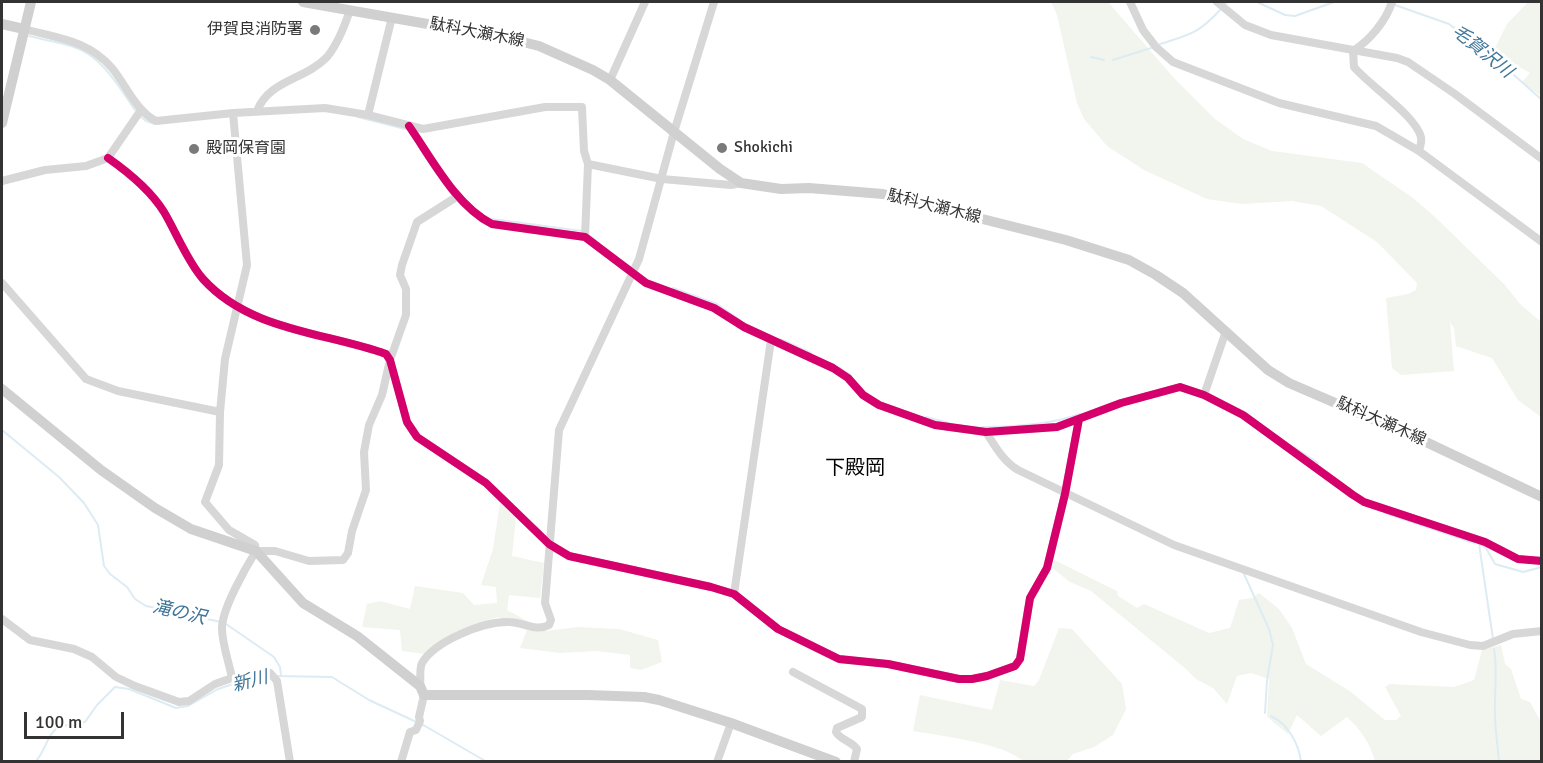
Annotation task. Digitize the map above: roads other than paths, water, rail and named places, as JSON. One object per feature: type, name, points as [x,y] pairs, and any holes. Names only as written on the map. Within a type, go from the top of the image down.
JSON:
[{"type":"main road","points":[[2,123],[31,2]]},
{"type":"main road","name":"駄科大瀬木線","points":[[303,2],[507,38],[539,46],[610,80],[720,169],[741,183],[781,189],[809,188],[883,194],[1066,240],[1129,260],[1183,293],[1268,370],[1289,383],[1426,442],[1542,497]]},
{"type":"main road","points":[[2,24],[24,29]]},
{"type":"main road","points":[[2,389],[101,470],[154,508],[191,529],[256,551],[303,603],[357,636],[422,691],[644,697],[731,723],[836,762]]},
{"type":"street","points":[[610,80],[645,2]]},
{"type":"street","points":[[401,762],[410,732],[419,724],[422,664],[433,651],[453,638],[490,624],[510,622],[536,628],[549,625],[551,620],[545,603],[559,430],[639,259],[674,132],[714,2]]},
{"type":"street","points":[[1130,2],[1143,30],[1155,47],[1173,62],[1279,103],[1376,126],[1419,151],[1542,242]]},
{"type":"street","points":[[1217,2],[1245,25],[1258,31],[1408,62],[1455,93],[1542,159]]},
{"type":"street","points":[[1391,5],[1370,38],[1353,51],[1352,60],[1354,67],[1411,121],[1422,141],[1419,151]]},
{"type":"street","points":[[257,111],[261,100],[273,89],[305,74],[328,56],[350,10]]},
{"type":"street","points":[[368,115],[392,17]]},
{"type":"street","points":[[24,29],[88,47],[111,67],[141,110],[156,121],[257,111],[325,108],[368,115],[423,129],[545,107],[582,107],[584,151],[588,164],[585,234]]},
{"type":"street","points":[[2,181],[34,172],[86,166],[108,158],[141,110]]},
{"type":"street","points":[[232,678],[223,622],[243,573],[256,551],[255,545],[229,530],[205,502],[219,465],[220,412],[225,359],[247,265],[233,113]]},
{"type":"street","points":[[409,126],[458,196],[473,213],[492,224],[585,234],[646,284],[714,308],[744,327],[833,368],[848,378],[862,395],[895,411],[935,425],[986,432],[1057,427],[1121,403],[1180,387],[1204,395],[1243,415],[1364,502],[1485,542],[1518,559],[1542,561]]},
{"type":"street","points":[[108,158],[149,193],[162,209],[201,277],[237,306],[278,326],[386,354],[390,360],[408,422],[417,437],[486,483],[549,544],[569,556],[734,594],[778,629],[839,658],[888,664],[959,679],[987,676],[1015,666],[1020,659],[1030,598],[1047,568],[1065,494],[1079,419]]},
{"type":"street","points":[[588,164],[662,179],[731,185],[741,183]]},
{"type":"street","points":[[256,551],[275,550],[309,561],[343,560],[348,553],[352,531],[366,490],[364,452],[369,425],[382,395],[390,360],[406,315],[406,289],[400,275],[417,222],[458,196]]},
{"type":"street","points":[[2,283],[86,379],[118,391],[220,412]]},
{"type":"street","points":[[1204,395],[1226,331]]},
{"type":"street","points":[[734,594],[771,340]]},
{"type":"street","points":[[986,432],[1010,465],[1065,494],[1174,545],[1421,632],[1470,645],[1483,646],[1513,634],[1542,631]]},
{"type":"street","points":[[2,619],[30,640],[74,649],[92,657],[117,677],[179,702],[189,701],[215,684],[232,678],[273,676],[289,746],[290,762]]},
{"type":"street","points":[[793,672],[862,709],[862,717],[837,728],[836,732],[837,735],[854,744],[857,749],[854,762]]},
{"type":"street","points":[[717,762],[731,723]]},
{"type":"waterway","name":"毛賀沢川","points":[[1257,2],[1285,15],[1295,16],[1334,2]]},
{"type":"waterway","name":"毛賀沢川","points":[[1395,5],[1449,24],[1505,67],[1542,100]]},
{"type":"waterway","points":[[1160,44],[1193,32],[1206,24],[1220,10]]},
{"type":"waterway","points":[[29,36],[74,47],[93,57],[109,73],[135,110]]},
{"type":"waterway","points":[[1113,60],[1151,48]]},
{"type":"waterway","points":[[1091,57],[1104,60]]},
{"type":"waterway","points":[[140,116],[155,124]]},
{"type":"waterway","points":[[358,117],[405,129]]},
{"type":"waterway","points":[[492,219],[582,231]]},
{"type":"waterway","points":[[587,234],[599,243]]},
{"type":"waterway","points":[[673,288],[717,304],[740,320]]},
{"type":"waterway","points":[[780,339],[811,353]]},
{"type":"waterway","points":[[840,368],[850,375]]},
{"type":"waterway","points":[[982,427],[1031,425],[1080,414]]},
{"type":"waterway","points":[[926,417],[949,423]]},
{"type":"waterway","name":"滝の沢","points":[[2,430],[59,477],[84,503],[98,525],[104,566],[110,574],[127,587],[135,599],[146,606],[221,622]]},
{"type":"waterway","points":[[1294,447],[1318,465]]},
{"type":"waterway","points":[[1385,513],[1474,543]]},
{"type":"waterway","points":[[1479,544],[1486,548],[1495,564],[1523,572],[1542,567]]},
{"type":"waterway","points":[[1479,544],[1493,639]]},
{"type":"waterway","points":[[1244,574],[1269,629],[1273,645],[1267,680],[1265,713]]},
{"type":"waterway","name":"滝の沢","points":[[226,624],[274,657],[280,667],[281,675]]},
{"type":"waterway","points":[[1494,649],[1495,720],[1499,762]]},
{"type":"waterway","name":"新川","points":[[276,676],[332,677],[369,700],[425,726],[487,762]]},
{"type":"waterway","name":"新川","points":[[35,762],[56,729],[85,722],[97,705],[115,687],[129,689],[176,708],[188,706],[218,689],[236,683],[271,678]]},
{"type":"waterway","points":[[1271,716],[1283,724],[1292,735],[1301,762]]},
{"type":"place","name":"伊賀良消防署","points":[[315,30]]},
{"type":"place","name":"Shokichi","points":[[722,148]]},
{"type":"place","name":"殿岡保育園","points":[[194,149]]},
{"type":"district","name":"下殿岡","points":[[855,469]]}]
